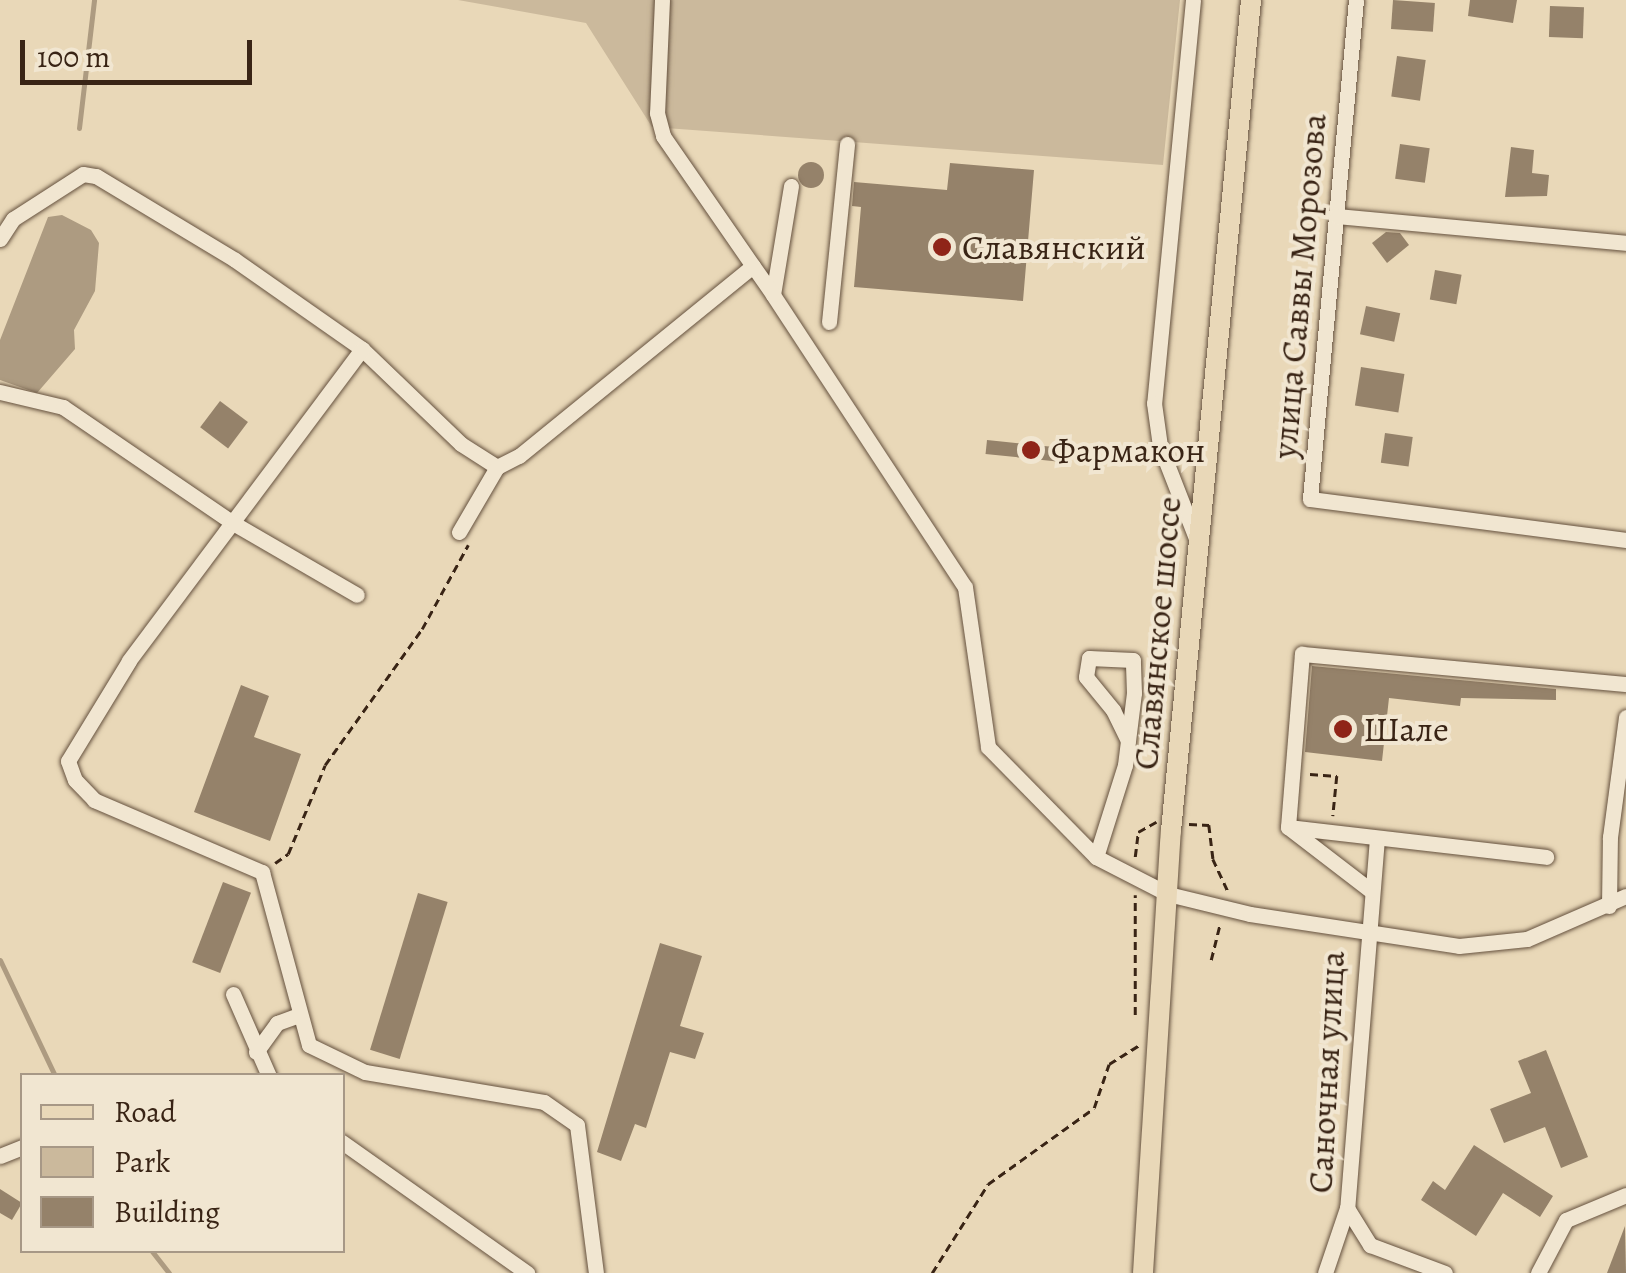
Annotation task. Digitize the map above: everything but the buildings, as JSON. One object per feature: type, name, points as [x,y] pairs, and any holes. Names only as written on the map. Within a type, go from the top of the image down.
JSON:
[{"type":"main road","name":"Славянское шоссе","points":[[1143,1273],[1168,894],[1251,0]]},
{"type":"street","points":[[662,0],[658,113],[663,136],[754,266],[965,586],[988,747],[1096,857],[1168,894],[1364,934],[1459,946],[1526,939],[1626,896]]},
{"type":"street","points":[[1193,0],[1154,404],[1155,430],[1198,542]]},
{"type":"street","name":"улица Саввы Морозова","points":[[1356,0],[1310,499],[1626,540]]},
{"type":"street","points":[[829,322],[847,144]]},
{"type":"street","points":[[0,240],[13,219],[83,174],[96,176],[235,260],[362,349],[461,444],[497,467]]},
{"type":"street","points":[[772,295],[792,186]]},
{"type":"street","points":[[1336,216],[1626,243]]},
{"type":"street","points":[[459,532],[497,467],[754,266]]},
{"type":"street","points":[[362,349],[129,662],[68,762],[74,780],[94,800],[262,872],[309,1045],[366,1072],[544,1102],[577,1125],[596,1273]]},
{"type":"street","points":[[0,392],[63,407],[233,522],[357,595]]},
{"type":"street","points":[[1288,827],[1302,654],[1626,684]]},
{"type":"street","points":[[1096,857],[1128,741],[1133,660],[1088,658],[1086,677],[1114,710],[1128,741]]},
{"type":"street","points":[[1609,906],[1610,837],[1626,716]]},
{"type":"street","points":[[1288,827],[1546,857]]},
{"type":"street","points":[[1288,827],[1370,890]]},
{"type":"street","points":[[1610,837],[1626,828]]},
{"type":"street","points":[[1329,859],[1331,832]]},
{"type":"street","name":"Саночная улица","points":[[1376,838],[1364,934],[1347,1208],[1370,1245],[1445,1273]]},
{"type":"street","points":[[233,994],[267,1073]]},
{"type":"street","points":[[256,1052],[277,1023],[299,1015]]},
{"type":"street","points":[[345,1144],[527,1273]]},
{"type":"street","points":[[1538,1273],[1566,1220],[1626,1195]]},
{"type":"street","points":[[1325,1273],[1347,1208]]},
{"type":"path","points":[[262,872],[288,854],[325,765],[470,548],[459,532]]},
{"type":"path","points":[[1292,773],[1337,776],[1331,832]]},
{"type":"path","points":[[1132,948],[1135,1015]]},
{"type":"path","points":[[932,1273],[988,1184],[1094,1108],[1109,1064],[1160,1032]]},
{"type":"green space","points":[[458,0],[1180,0],[1163,165],[652,127],[586,23]]},
{"type":"shaded area","points":[[62,215],[91,230],[99,243],[95,291],[74,330],[75,349],[37,393],[0,380],[0,340],[48,217]]},
{"type":"waterway","points":[[79,128],[94,0]]},
{"type":"waterway","points":[[0,960],[54,1073]]},
{"type":"waterway","points":[[153,1253],[169,1273]]},
{"type":"place","name":"Славянский","points":[[942,247]]},
{"type":"place","name":"Фармакон","points":[[1031,450]]},
{"type":"place","name":"Шале","points":[[1343,729]]}]
